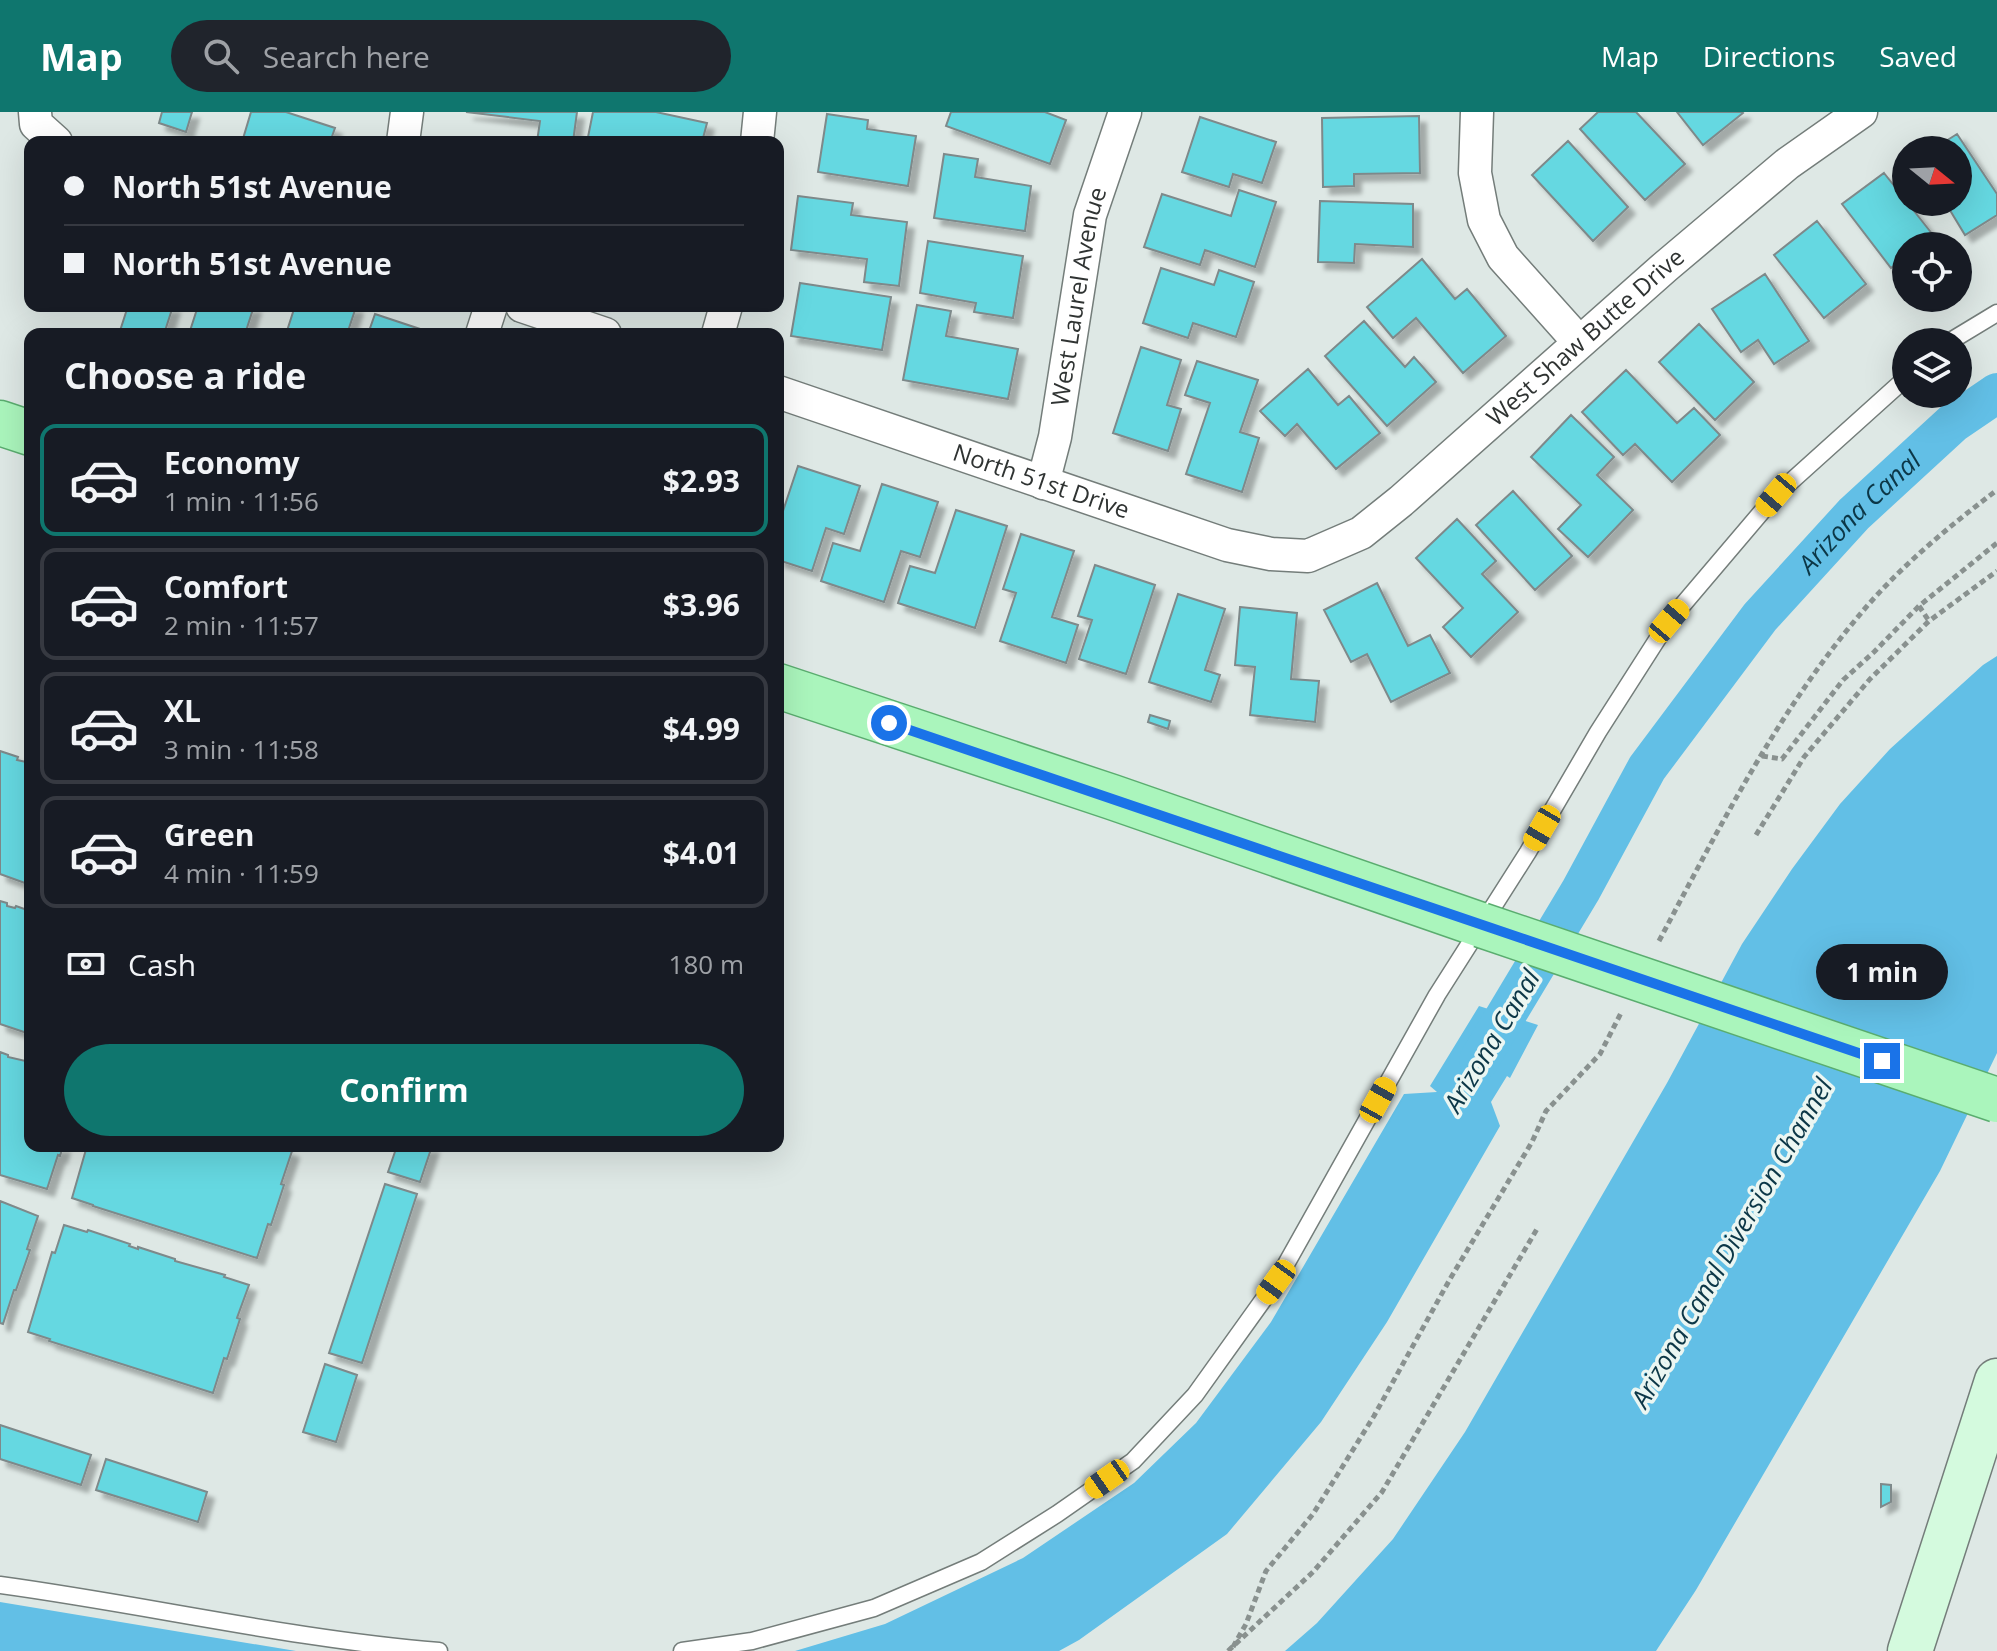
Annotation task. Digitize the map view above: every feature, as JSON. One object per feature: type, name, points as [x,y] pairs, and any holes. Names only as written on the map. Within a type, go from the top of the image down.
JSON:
[{"type":"main road","points":[[0,423],[24,431]]},
{"type":"main road","points":[[784,688],[1997,1100]]},
{"type":"main road","points":[[1910,1651],[1997,1381]]},
{"type":"street","points":[[404,136],[407,112]]},
{"type":"street","points":[[758,136],[760,112]]},
{"type":"street","name":"West Laurel Avenue","points":[[1043,483],[1055,437],[1090,215],[1125,112]]},
{"type":"street","points":[[1477,112],[1475,173],[1484,220],[1503,257],[1579,342]]},
{"type":"street","name":"West Shaw Butte Drive","points":[[1308,556],[1361,533],[1391,509],[1579,342],[1787,164],[1861,112]]},
{"type":"street","points":[[536,318],[579,328]]},
{"type":"street","name":"North 51st Drive","points":[[784,394],[1227,545],[1271,554],[1308,556]]},
{"type":"lane","points":[[1972,328],[1997,313]]},
{"type":"lane","points":[[682,1651],[752,1641],[874,1608],[981,1562],[1133,1461],[1195,1395],[1276,1282],[1437,995],[1669,621],[1776,495],[1892,391]]},
{"type":"lane","points":[[0,1585],[305,1636],[439,1651]]},
{"type":"path","points":[[1659,942],[1744,783],[1813,673],[1858,616],[1915,557],[1997,490]]},
{"type":"path","points":[[1762,756],[1782,759],[1843,680],[1919,606],[1997,543]]},
{"type":"path","points":[[1756,835],[1804,757],[1870,679],[1929,621],[1997,571]]},
{"type":"path","points":[[1919,606],[1929,621]]},
{"type":"path","points":[[1231,1649],[1246,1624],[1266,1571],[1313,1514],[1374,1416],[1450,1279],[1532,1142],[1546,1111],[1600,1054],[1622,1012]]},
{"type":"path","points":[[1231,1649],[1313,1572],[1382,1492],[1537,1229]]},
{"type":"water","name":"Arizona Canal Diversion Channel","points":[[1997,656],[1997,1053],[1940,1171],[1696,1590],[1656,1651],[1285,1651],[1317,1623],[1393,1539],[1465,1432],[1667,1083],[1742,944],[1792,869],[1840,804],[1890,749]]},
{"type":"water","points":[[1479,1006],[1538,1025],[1510,1078],[1507,1076],[1491,1102],[1500,1126],[1387,1322],[1321,1422],[1227,1534],[1079,1640],[1059,1651],[795,1651],[885,1624],[1023,1558],[1134,1483],[1196,1423],[1271,1322],[1404,1094],[1437,1092],[1430,1086]]},
{"type":"water","points":[[0,1602],[296,1651],[0,1651]]},
{"type":"building","points":[[162,112],[192,112],[186,132],[159,123]]},
{"type":"building","points":[[251,112],[286,112],[335,128],[332,136],[244,136]]},
{"type":"building","points":[[466,112],[577,112],[574,136],[538,136],[540,121]]},
{"type":"building","points":[[593,112],[656,112],[707,123],[704,136],[588,136]]},
{"type":"building","points":[[951,112],[1045,112],[1066,120],[1050,164],[946,126]]},
{"type":"building","points":[[1598,112],[1636,112],[1685,164],[1645,200],[1580,129]]},
{"type":"building","points":[[1677,112],[1742,112],[1743,113],[1703,145]]},
{"type":"building","points":[[827,114],[868,120],[867,129],[916,136],[908,186],[818,172]]},
{"type":"building","points":[[1419,116],[1420,173],[1354,174],[1354,186],[1323,187],[1322,118]]},
{"type":"building","points":[[1200,117],[1276,142],[1262,183],[1233,174],[1229,187],[1182,172]]},
{"type":"building","points":[[1568,141],[1628,207],[1593,241],[1532,175]]},
{"type":"building","points":[[944,154],[978,159],[975,177],[1031,186],[1025,231],[934,218]]},
{"type":"building","points":[[1972,156],[1997,194],[1997,215],[1970,232],[1963,232],[1953,216],[1972,216]]},
{"type":"building","points":[[1884,173],[1892,183],[1892,216],[1918,216],[1931,232],[1892,232],[1891,268],[1842,204]]},
{"type":"building","points":[[1239,190],[1276,202],[1255,267],[1205,250],[1200,265],[1144,247],[1162,194],[1231,216]]},
{"type":"building","points":[[798,196],[853,203],[851,215],[907,222],[899,286],[864,282],[867,259],[791,250]]},
{"type":"building","points":[[1320,201],[1413,204],[1413,247],[1355,244],[1354,263],[1318,262]]},
{"type":"building","points":[[1817,221],[1866,284],[1824,318],[1774,255]]},
{"type":"building","points":[[928,241],[1023,256],[1013,318],[974,312],[976,303],[920,293]]},
{"type":"building","points":[[1422,259],[1455,299],[1467,289],[1506,336],[1463,373],[1416,318],[1393,338],[1367,307]]},
{"type":"building","points":[[1161,268],[1214,285],[1219,270],[1254,282],[1236,337],[1193,323],[1188,338],[1143,323]]},
{"type":"building","points":[[1765,274],[1809,341],[1774,364],[1758,340],[1741,352],[1712,309]]},
{"type":"building","points":[[800,283],[891,297],[882,350],[791,336]]},
{"type":"building","points":[[917,305],[951,311],[946,336],[1018,349],[1008,399],[903,380]]},
{"type":"building","points":[[126,312],[171,312],[166,328],[121,328]]},
{"type":"building","points":[[196,312],[252,312],[247,328],[191,328]]},
{"type":"building","points":[[293,312],[354,312],[349,328],[288,328]]},
{"type":"building","points":[[375,314],[417,328],[370,328]]},
{"type":"building","points":[[1364,321],[1405,367],[1414,357],[1436,382],[1387,426],[1325,356]]},
{"type":"building","points":[[1699,324],[1754,382],[1715,420],[1659,362]]},
{"type":"building","points":[[1141,347],[1181,360],[1167,405],[1181,409],[1168,451],[1113,433]]},
{"type":"building","points":[[1197,361],[1258,380],[1240,432],[1259,438],[1242,492],[1186,474],[1210,403],[1185,395]]},
{"type":"building","points":[[1308,369],[1338,405],[1349,396],[1380,433],[1336,469],[1297,424],[1285,436],[1260,411]]},
{"type":"building","points":[[1626,370],[1677,423],[1694,408],[1720,435],[1672,482],[1635,444],[1623,455],[1582,412]]},
{"type":"building","points":[[1571,415],[1614,457],[1597,475],[1633,510],[1588,557],[1558,529],[1581,505],[1531,457]]},
{"type":"building","points":[[798,466],[860,486],[844,534],[826,528],[812,571],[784,562],[784,508]]},
{"type":"building","points":[[882,484],[938,502],[920,557],[901,551],[884,602],[821,581],[833,543],[860,551]]},
{"type":"building","points":[[1513,491],[1572,556],[1535,590],[1476,525]]},
{"type":"building","points":[[956,510],[1007,526],[975,628],[898,603],[910,566],[935,573]]},
{"type":"building","points":[[1457,519],[1496,561],[1482,574],[1518,612],[1471,657],[1443,627],[1463,608],[1416,558]]},
{"type":"building","points":[[1021,534],[1074,551],[1052,617],[1078,625],[1066,663],[1000,641],[1016,593],[1003,589]]},
{"type":"building","points":[[1095,565],[1155,585],[1126,674],[1079,659],[1092,620],[1078,616]]},
{"type":"building","points":[[1377,583],[1408,646],[1430,635],[1450,673],[1391,702],[1367,654],[1351,662],[1324,610]]},
{"type":"building","points":[[1178,594],[1225,609],[1205,670],[1220,675],[1211,702],[1149,682]]},
{"type":"building","points":[[1240,607],[1297,613],[1291,679],[1319,681],[1315,722],[1250,715],[1255,667],[1235,665]]},
{"type":"building","points":[[1150,715],[1170,721],[1168,729],[1148,722]]},
{"type":"building","points":[[0,751],[24,762],[24,883],[0,874]]},
{"type":"building","points":[[0,901],[7,903],[7,906],[24,909],[24,1032],[0,1024]]},
{"type":"building","points":[[0,1052],[24,1061],[24,1152],[61,1152],[47,1189],[0,1175]]},
{"type":"building","points":[[85,1152],[292,1152],[271,1225],[268,1224],[257,1258],[72,1198]]},
{"type":"building","points":[[395,1152],[430,1152],[420,1182],[388,1172]]},
{"type":"building","points":[[385,1184],[417,1194],[362,1363],[329,1353]]},
{"type":"building","points":[[0,1201],[38,1216],[27,1249],[30,1250],[3,1324],[0,1323]]},
{"type":"building","points":[[64,1225],[88,1230],[249,1285],[227,1359],[224,1358],[213,1393],[28,1332],[52,1252],[55,1253]]},
{"type":"building","points":[[325,1364],[357,1375],[336,1442],[303,1432]]},
{"type":"building","points":[[0,1425],[91,1455],[81,1485],[0,1459]]},
{"type":"building","points":[[106,1459],[207,1492],[198,1522],[96,1490]]},
{"type":"building","points":[[1881,1484],[1891,1485],[1891,1502],[1881,1507]]},
{"type":"waterway","name":"Arizona Canal","points":[[1479,1060],[1581,890],[1647,768],[1760,617],[1854,514],[1953,423],[1997,393]]},
{"type":"route","points":[[889,723],[1882,1061]]}]
